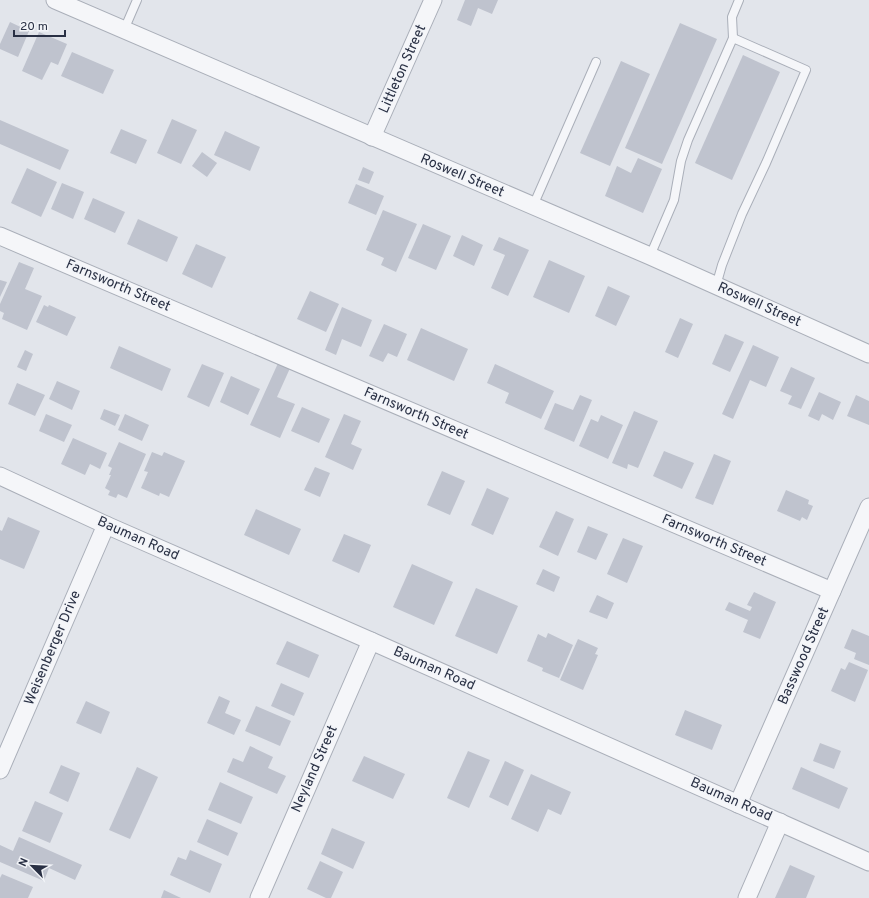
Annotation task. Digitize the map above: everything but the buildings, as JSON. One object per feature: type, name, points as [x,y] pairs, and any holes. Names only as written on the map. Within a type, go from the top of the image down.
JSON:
[{"type":"street","name":"Roswell Street","points":[[55,0],[650,256],[869,354]]},
{"type":"street","name":"Littleton Street","points":[[372,137],[433,0]]},
{"type":"street","name":"Farnsworth Street","points":[[0,236],[832,592]]},
{"type":"street","name":"Bauman Road","points":[[0,476],[106,525],[869,862]]},
{"type":"street","name":"Basswood Street","points":[[738,804],[869,507]]},
{"type":"street","name":"Weisenberger Drive","points":[[0,770],[106,525]]},
{"type":"street","name":"Neyland Street","points":[[259,898],[371,641]]},
{"type":"street","points":[[747,898],[780,822]]},
{"type":"lane","points":[[124,30],[137,0]]},
{"type":"lane","points":[[650,256],[674,200],[681,161],[688,140],[733,38],[732,17],[739,0]]},
{"type":"lane","points":[[716,286],[722,265],[742,214],[766,163],[806,70],[733,38]]},
{"type":"lane","points":[[533,206],[596,62]]}]
